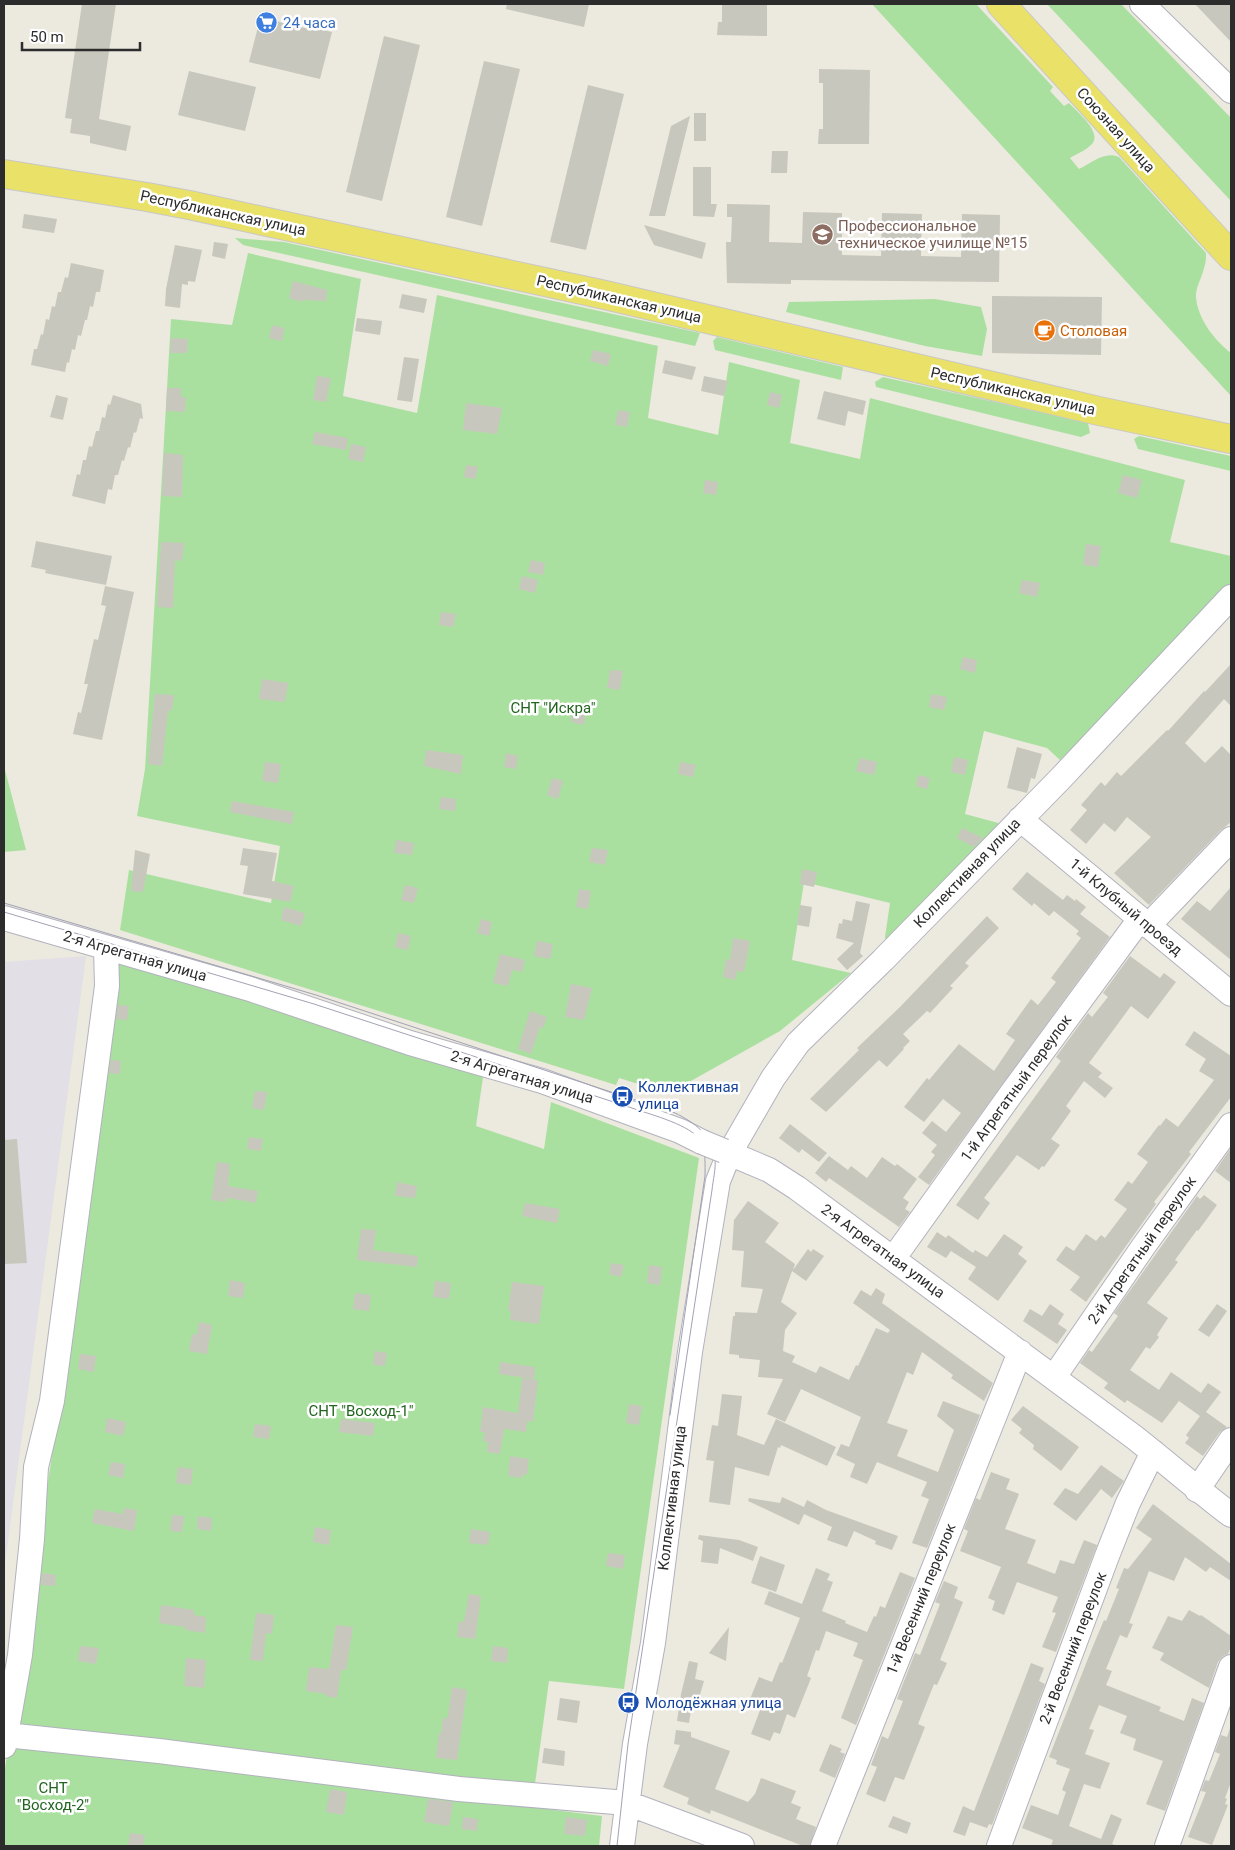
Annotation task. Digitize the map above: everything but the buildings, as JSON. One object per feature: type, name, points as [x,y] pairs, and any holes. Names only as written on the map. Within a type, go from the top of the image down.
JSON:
[{"type":"main road","name":"Союзная улица","points":[[1000,4],[1231,256]]},
{"type":"main road","name":"Республиканская улица","points":[[4,174],[147,197],[586,291],[1090,409],[1231,439]]},
{"type":"street","points":[[1142,4],[1231,91]]},
{"type":"street","name":"Коллективная улица","points":[[622,1846],[635,1744],[653,1643],[690,1352],[718,1181],[726,1153],[773,1078],[798,1043],[883,960],[1061,778],[1231,597]]},
{"type":"street","name":"1-й Клубный проезд","points":[[1020,819],[1231,994]]},
{"type":"street","name":"1-й Агрегатный переулок","points":[[893,1259],[1011,1094],[1144,922],[1231,839]]},
{"type":"street","name":"2-я Агрегатная улица","points":[[4,918],[250,989],[410,1043],[542,1081],[680,1131],[726,1153],[769,1170],[790,1183],[1054,1377],[1153,1452],[1231,1515]]},
{"type":"street","points":[[106,948],[107,986],[105,1006],[52,1401],[36,1467],[32,1539],[20,1655],[5,1740],[159,1751],[459,1789],[627,1803],[742,1846]]},
{"type":"street","name":"2-й Агрегатный переулок","points":[[1054,1377],[1143,1247],[1231,1125]]},
{"type":"street","name":"1-й Весенний переулок","points":[[823,1846],[1020,1352]]},
{"type":"street","points":[[1198,1490],[1231,1440]]},
{"type":"street","name":"2-й Весенний переулок","points":[[999,1846],[1128,1502],[1153,1452]]},
{"type":"street","points":[[1167,1846],[1231,1668]]},
{"type":"shaded area","points":[[86,956],[4,1571],[4,962]]},
{"type":"green space","points":[[872,4],[976,4],[1053,87],[1050,91],[1064,106],[1069,103],[1083,117],[1092,129],[1094,140],[1089,147],[1070,158],[1079,169],[1103,157],[1119,157],[1206,253],[1205,264],[1197,290],[1197,306],[1208,329],[1231,353],[1231,396]]},
{"type":"green space","points":[[1047,4],[1121,4],[1231,118],[1231,201]]},
{"type":"green space","points":[[235,238],[284,242],[700,333],[695,346],[243,245]]},
{"type":"green space","name":"СНТ \"Искра\"","points":[[248,253],[361,279],[343,396],[417,413],[437,295],[658,346],[648,418],[718,435],[729,362],[800,380],[790,443],[860,459],[870,398],[1185,480],[1170,542],[1231,556],[1231,589],[1060,760],[1047,748],[984,731],[965,814],[1002,824],[886,942],[885,937],[890,903],[804,882],[792,960],[851,973],[780,1031],[673,1091],[661,1091],[619,1078],[616,1085],[120,930],[129,870],[271,903],[280,846],[137,816],[145,769],[171,319],[232,325]]},
{"type":"green space","points":[[935,299],[981,307],[987,329],[982,356],[925,346],[786,312],[789,302]]},
{"type":"green space","points":[[717,337],[843,367],[841,380],[715,350],[713,341]]},
{"type":"green space","points":[[883,377],[1088,423],[1090,433],[1081,437],[876,387],[875,382]]},
{"type":"green space","points":[[1139,436],[1231,456],[1231,471],[1138,449],[1134,439]]},
{"type":"green space","points":[[4,766],[26,850],[4,852]]},
{"type":"green space","name":"СНТ \"Восход-1\"","points":[[116,957],[259,998],[483,1077],[476,1126],[544,1149],[551,1102],[699,1158],[624,1689],[549,1681],[534,1791],[11,1729],[61,1395]]},
{"type":"green space","name":"СНТ \"Восход-2\"","points":[[9,1742],[602,1816],[599,1846],[4,1846],[4,1775]]},
{"type":"tram line","points":[[4,903],[316,995],[675,1113],[695,1125],[711,1143],[715,1158],[714,1174],[628,1744],[617,1846]]},
{"type":"tram line","points":[[4,912],[314,1004],[661,1118],[680,1125],[696,1135],[704,1149],[705,1176],[670,1415]]},
{"type":"place","name":"24 часа","points":[[267,23]]},
{"type":"place","name":"Профессиональное техническое училище №15","points":[[822,235]]},
{"type":"place","name":"Столовая","points":[[1044,331]]},
{"type":"place","name":"Коллективная улица","points":[[622,1096]]},
{"type":"place","name":"Молодёжная улица","points":[[629,1703]]}]
